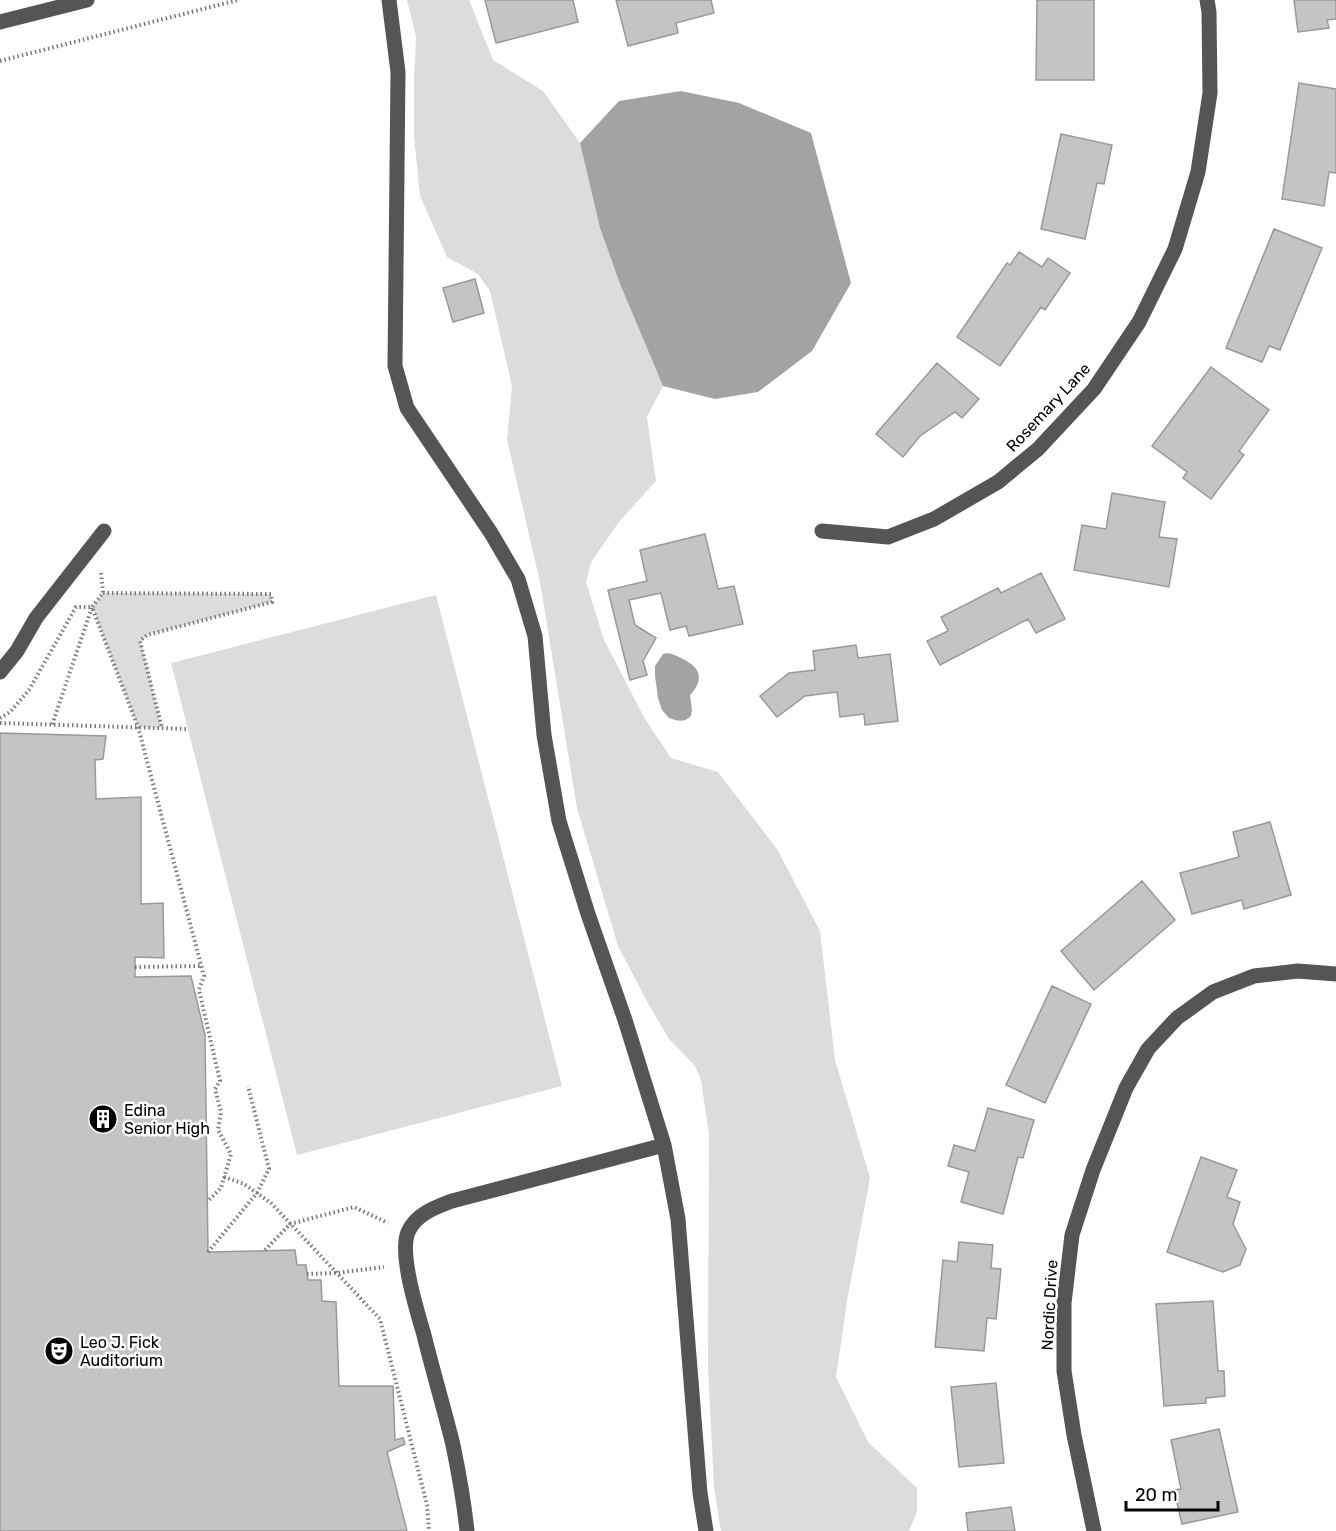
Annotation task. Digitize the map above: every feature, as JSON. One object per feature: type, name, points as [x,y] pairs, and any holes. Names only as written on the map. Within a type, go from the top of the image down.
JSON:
[{"type":"street","points":[[0,22],[87,0]]},
{"type":"street","points":[[389,0],[398,72],[395,366],[407,408],[491,533],[518,579],[536,636],[544,735],[559,821],[664,1145],[678,1220],[700,1493],[706,1531]]},
{"type":"street","name":"Rosemary Lane","points":[[822,531],[888,537],[934,519],[998,482],[1038,449],[1094,389],[1139,322],[1175,249],[1198,172],[1210,93],[1208,0]]},
{"type":"street","points":[[0,672],[17,651],[36,618],[104,531]]},
{"type":"street","name":"Nordic Drive","points":[[1094,1531],[1074,1435],[1064,1371],[1064,1303],[1072,1235],[1093,1170],[1126,1088],[1148,1049],[1177,1018],[1213,993],[1254,976],[1298,971],[1336,974]]},
{"type":"street","points":[[467,1531],[453,1445],[411,1287],[405,1251],[408,1232],[416,1221],[430,1210],[452,1201],[664,1145]]},
{"type":"path","points":[[0,62],[238,0]]},
{"type":"path","points":[[52,725],[92,607],[103,593],[100,564]]},
{"type":"path","points":[[103,593],[271,594],[273,602],[147,635],[140,641],[162,728]]},
{"type":"path","points":[[0,718],[10,712],[29,690],[76,607],[92,607]]},
{"type":"path","points":[[92,607],[138,728],[204,976],[198,990],[220,1081],[215,1089],[221,1112],[219,1130],[231,1154],[222,1188],[207,1202]]},
{"type":"path","points":[[0,723],[188,729]]},
{"type":"path","points":[[135,967],[202,966]]},
{"type":"path","points":[[208,1252],[257,1193],[269,1169],[248,1086]]},
{"type":"path","points":[[224,1177],[244,1184],[271,1203],[380,1319],[427,1505],[429,1531]]},
{"type":"path","points":[[265,1250],[290,1224],[354,1207],[408,1232]]},
{"type":"path","points":[[307,1274],[374,1269],[407,1262]]},
{"type":"shaded area","points":[[407,0],[469,0],[493,60],[543,91],[580,143],[600,228],[620,284],[663,386],[647,417],[656,481],[619,522],[591,562],[586,582],[604,640],[645,719],[671,758],[718,772],[777,849],[820,931],[835,1060],[870,1178],[847,1301],[836,1377],[868,1442],[917,1488],[917,1512],[909,1531],[721,1531],[714,1487],[708,1366],[709,1134],[701,1080],[695,1066],[669,1039],[618,946],[577,808],[540,582],[507,440],[512,386],[490,291],[478,274],[447,257],[420,196],[414,136],[416,37]]},
{"type":"shaded area","points":[[681,91],[739,103],[811,133],[851,283],[812,351],[758,392],[715,399],[663,386],[620,284],[600,228],[580,143],[619,101]]},
{"type":"shaded area","points":[[103,593],[271,594],[272,602],[147,635],[141,641],[162,728],[138,727],[92,607]]},
{"type":"shaded area","points":[[436,595],[562,1086],[297,1155],[171,663]]},
{"type":"shaded area","points":[[667,653],[691,664],[699,676],[697,685],[690,695],[691,716],[678,721],[669,718],[662,710],[658,698],[655,666],[663,654]]},
{"type":"building","points":[[485,0],[573,0],[578,22],[496,43]]},
{"type":"building","points":[[616,0],[711,0],[714,13],[676,23],[678,33],[628,46]]},
{"type":"building","points":[[1037,0],[1094,0],[1094,80],[1036,80]]},
{"type":"building","points":[[1294,0],[1336,0],[1336,19],[1327,20],[1329,28],[1298,32]]},
{"type":"building","points":[[1299,83],[1336,89],[1336,173],[1329,172],[1324,206],[1282,199]]},
{"type":"building","points":[[1061,134],[1112,145],[1104,184],[1097,183],[1085,239],[1041,229]]},
{"type":"building","points":[[1274,229],[1322,248],[1280,350],[1269,346],[1262,362],[1226,348]]},
{"type":"building","points":[[1019,252],[1042,267],[1048,258],[1070,273],[1045,310],[1041,307],[1000,366],[957,337],[1007,263],[1010,265]]},
{"type":"building","points":[[475,279],[484,313],[453,322],[443,288]]},
{"type":"building","points":[[937,363],[979,399],[962,418],[955,412],[920,436],[903,457],[876,434]]},
{"type":"building","points":[[1211,367],[1269,410],[1239,451],[1244,455],[1211,499],[1183,478],[1187,472],[1152,446]]},
{"type":"building","points":[[1112,493],[1165,502],[1159,537],[1177,539],[1169,587],[1074,570],[1082,525],[1106,529]]},
{"type":"building","points":[[705,534],[718,589],[734,586],[743,624],[689,636],[686,626],[670,630],[661,593],[629,600],[635,625],[656,638],[643,661],[647,675],[630,680],[608,590],[647,581],[640,550]]},
{"type":"building","points":[[1041,573],[1065,619],[1036,633],[1028,619],[940,665],[927,641],[948,631],[941,617],[998,588],[1001,593]]},
{"type":"building","points":[[856,645],[858,658],[890,654],[898,721],[865,725],[864,714],[840,717],[837,692],[805,696],[777,717],[760,696],[789,673],[815,670],[813,651]]},
{"type":"building","name":"Edina Senior High","points":[[0,733],[106,736],[103,759],[95,760],[96,799],[141,797],[141,904],[163,903],[164,958],[135,957],[135,977],[191,976],[205,1035],[208,1252],[295,1250],[297,1265],[306,1265],[308,1280],[321,1280],[322,1301],[336,1302],[339,1386],[393,1386],[395,1440],[403,1438],[405,1444],[387,1452],[407,1531],[0,1531]]},
{"type":"building","points":[[1270,822],[1291,895],[1244,909],[1242,900],[1192,914],[1180,873],[1239,857],[1233,832]]},
{"type":"building","points":[[1142,881],[1175,920],[1094,990],[1061,951]]},
{"type":"building","points":[[1052,986],[1091,1004],[1045,1103],[1006,1085]]},
{"type":"building","points":[[988,1108],[1034,1120],[1023,1158],[1018,1157],[1003,1214],[961,1202],[969,1172],[948,1166],[954,1145],[975,1151]]},
{"type":"building","points":[[1201,1157],[1237,1170],[1227,1197],[1240,1202],[1233,1224],[1246,1249],[1240,1265],[1223,1272],[1167,1252]]},
{"type":"building","points":[[959,1242],[993,1245],[991,1268],[1001,1269],[996,1319],[987,1318],[984,1351],[935,1347],[943,1260],[957,1262]]},
{"type":"building","points":[[1213,1301],[1218,1371],[1224,1371],[1225,1396],[1206,1398],[1206,1403],[1164,1406],[1156,1304]]},
{"type":"building","points":[[996,1383],[1004,1463],[959,1467],[951,1387]]},
{"type":"building","points":[[1219,1429],[1238,1512],[1182,1524],[1174,1490],[1181,1489],[1171,1440]]},
{"type":"building","points":[[1011,1507],[1015,1531],[968,1531],[966,1513]]},
{"type":"place","name":"Edina Senior High","points":[[103,1119]]},
{"type":"place","name":"Leo J. Fick Auditorium","points":[[59,1351]]}]
